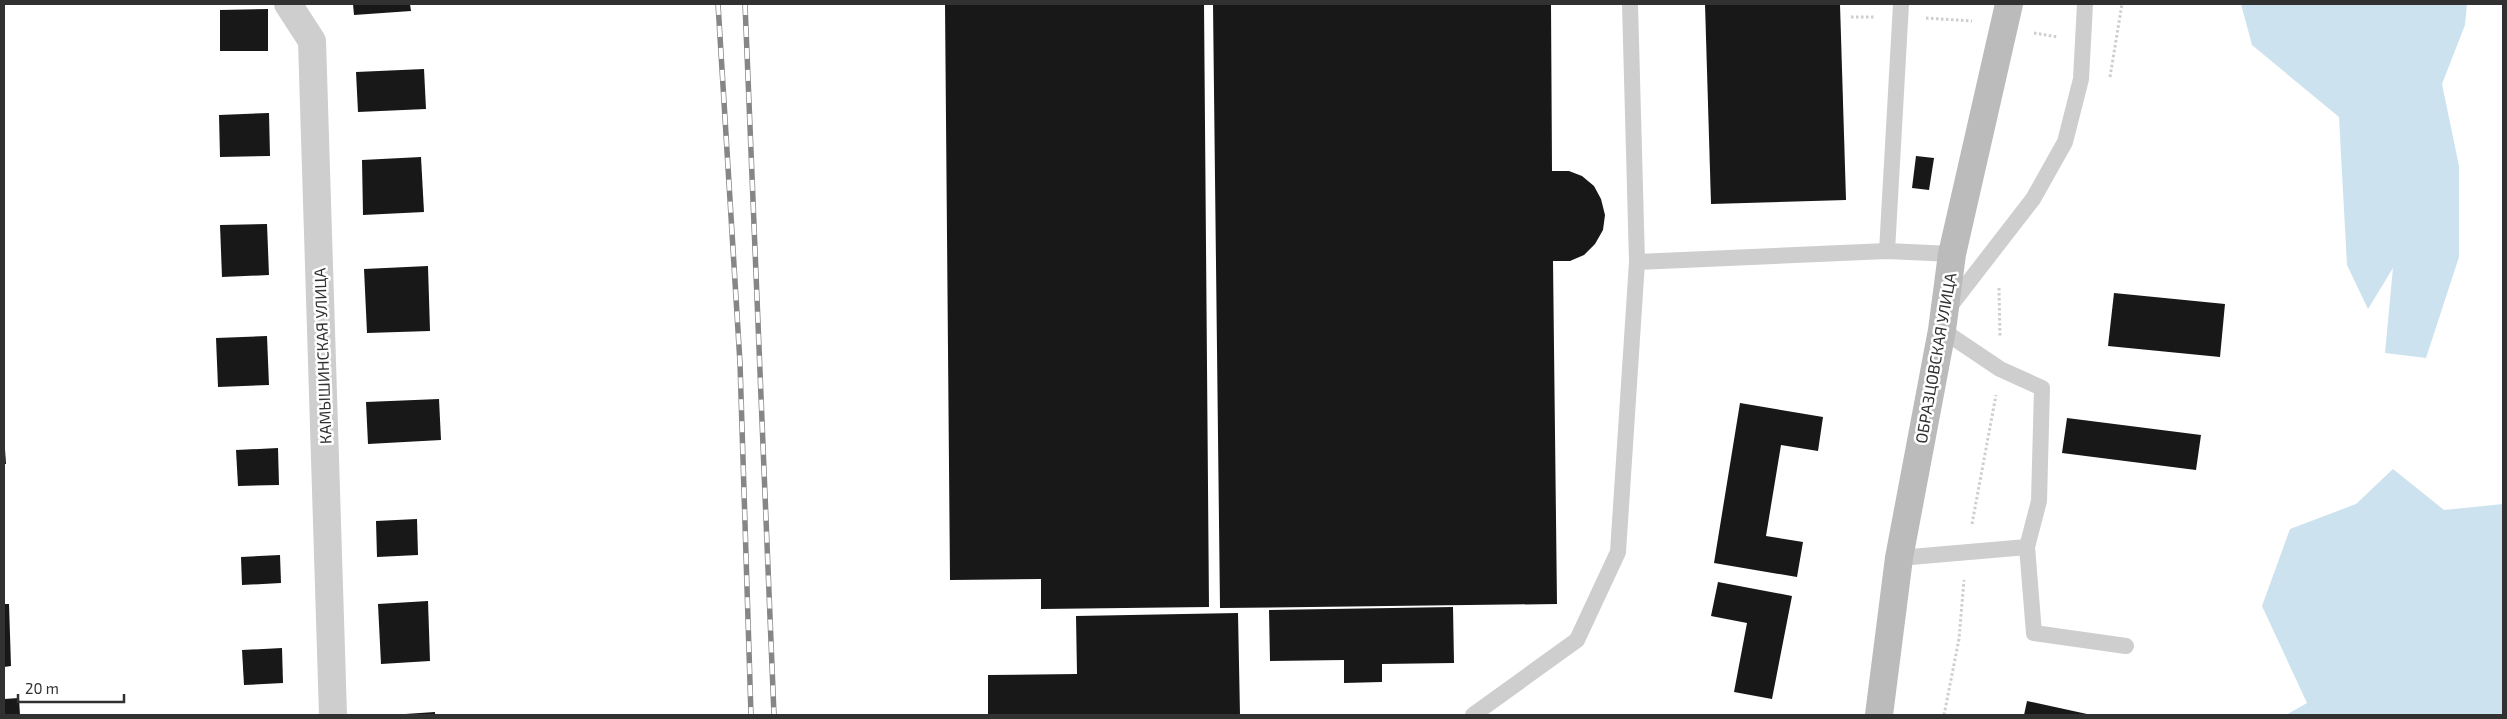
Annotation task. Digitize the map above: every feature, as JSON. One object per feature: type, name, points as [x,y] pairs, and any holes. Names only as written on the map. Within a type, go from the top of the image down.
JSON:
[{"type":"main road","name":"ОБРАЗЦОВСКАЯ УЛИЦА","points":[[1879,715],[1899,558],[1943,322],[1952,254],[2009,4]]},
{"type":"street","name":"КАМЫШИНСКАЯ УЛИЦА","points":[[288,4],[312,41],[333,715]]},
{"type":"lane","points":[[1473,715],[1577,640],[1618,552],[1637,262],[1630,4]]},
{"type":"lane","points":[[1887,251],[1901,4]]},
{"type":"lane","points":[[2085,4],[2081,79],[2065,142],[2033,199],[1943,322],[2000,369],[2042,388],[2040,501],[2026,548],[2034,633],[2126,646]]},
{"type":"lane","points":[[1637,262],[1887,251],[1952,254]]},
{"type":"lane","points":[[1899,558],[2026,548]]},
{"type":"water","points":[[2241,4],[2467,4],[2465,25],[2442,84],[2459,166],[2459,257],[2426,358],[2385,353],[2393,268],[2368,309],[2347,265],[2339,117],[2252,45]]},
{"type":"water","points":[[2393,469],[2444,510],[2503,504],[2503,715],[2286,715],[2307,703],[2262,606],[2290,529],[2356,504]]},
{"type":"building","points":[[353,4],[410,4],[411,11],[354,15]]},
{"type":"building","points":[[945,4],[1204,4],[1209,607],[1041,609],[1041,579],[950,580]]},
{"type":"building","points":[[1213,4],[1551,4],[1552,171],[1569,171],[1582,176],[1594,186],[1601,199],[1605,215],[1603,230],[1595,244],[1584,255],[1570,261],[1553,261],[1557,604],[1220,608]]},
{"type":"building","points":[[1705,4],[1840,4],[1846,200],[1711,204]]},
{"type":"building","points":[[268,9],[268,51],[220,51],[220,10]]},
{"type":"building","points":[[424,69],[426,109],[358,112],[356,72]]},
{"type":"building","points":[[269,113],[270,156],[220,157],[219,115]]},
{"type":"building","points":[[1916,156],[1934,158],[1929,190],[1912,188]]},
{"type":"building","points":[[421,157],[424,212],[363,215],[362,160]]},
{"type":"building","points":[[267,224],[269,275],[222,277],[220,225]]},
{"type":"building","points":[[428,266],[430,331],[367,333],[364,269]]},
{"type":"building","points":[[2114,293],[2225,304],[2220,357],[2108,346]]},
{"type":"building","points":[[267,336],[269,385],[218,387],[216,338]]},
{"type":"building","points":[[439,399],[441,440],[368,444],[366,402]]},
{"type":"building","points":[[1740,403],[1823,417],[1818,451],[1781,445],[1766,536],[1803,542],[1797,577],[1714,563]]},
{"type":"building","points":[[2067,418],[2201,435],[2196,470],[2062,453]]},
{"type":"building","points":[[278,448],[279,485],[238,486],[236,450]]},
{"type":"building","points":[[5,449],[6,464],[4,464]]},
{"type":"building","points":[[417,519],[418,555],[377,557],[376,521]]},
{"type":"building","points":[[280,555],[281,583],[242,585],[241,557]]},
{"type":"building","points":[[1718,582],[1792,596],[1772,699],[1734,692],[1747,623],[1711,616]]},
{"type":"building","points":[[428,601],[430,661],[381,664],[378,604]]},
{"type":"building","points":[[4,604],[9,604],[11,666],[4,667]]},
{"type":"building","points":[[1453,607],[1454,663],[1382,664],[1382,682],[1344,683],[1344,660],[1270,661],[1269,610]]},
{"type":"building","points":[[1238,613],[1240,715],[988,715],[988,675],[1077,674],[1076,616]]},
{"type":"building","points":[[282,648],[283,683],[244,685],[242,650]]},
{"type":"building","points":[[19,698],[20,715],[4,715],[4,699]]},
{"type":"building","points":[[2027,701],[2087,714],[2087,715],[2024,715]]},
{"type":"building","points":[[435,712],[435,715],[405,715],[405,714]]},
{"type":"railway","points":[[718,4],[740,363],[751,715]]},
{"type":"railway","points":[[745,4],[774,715]]}]
